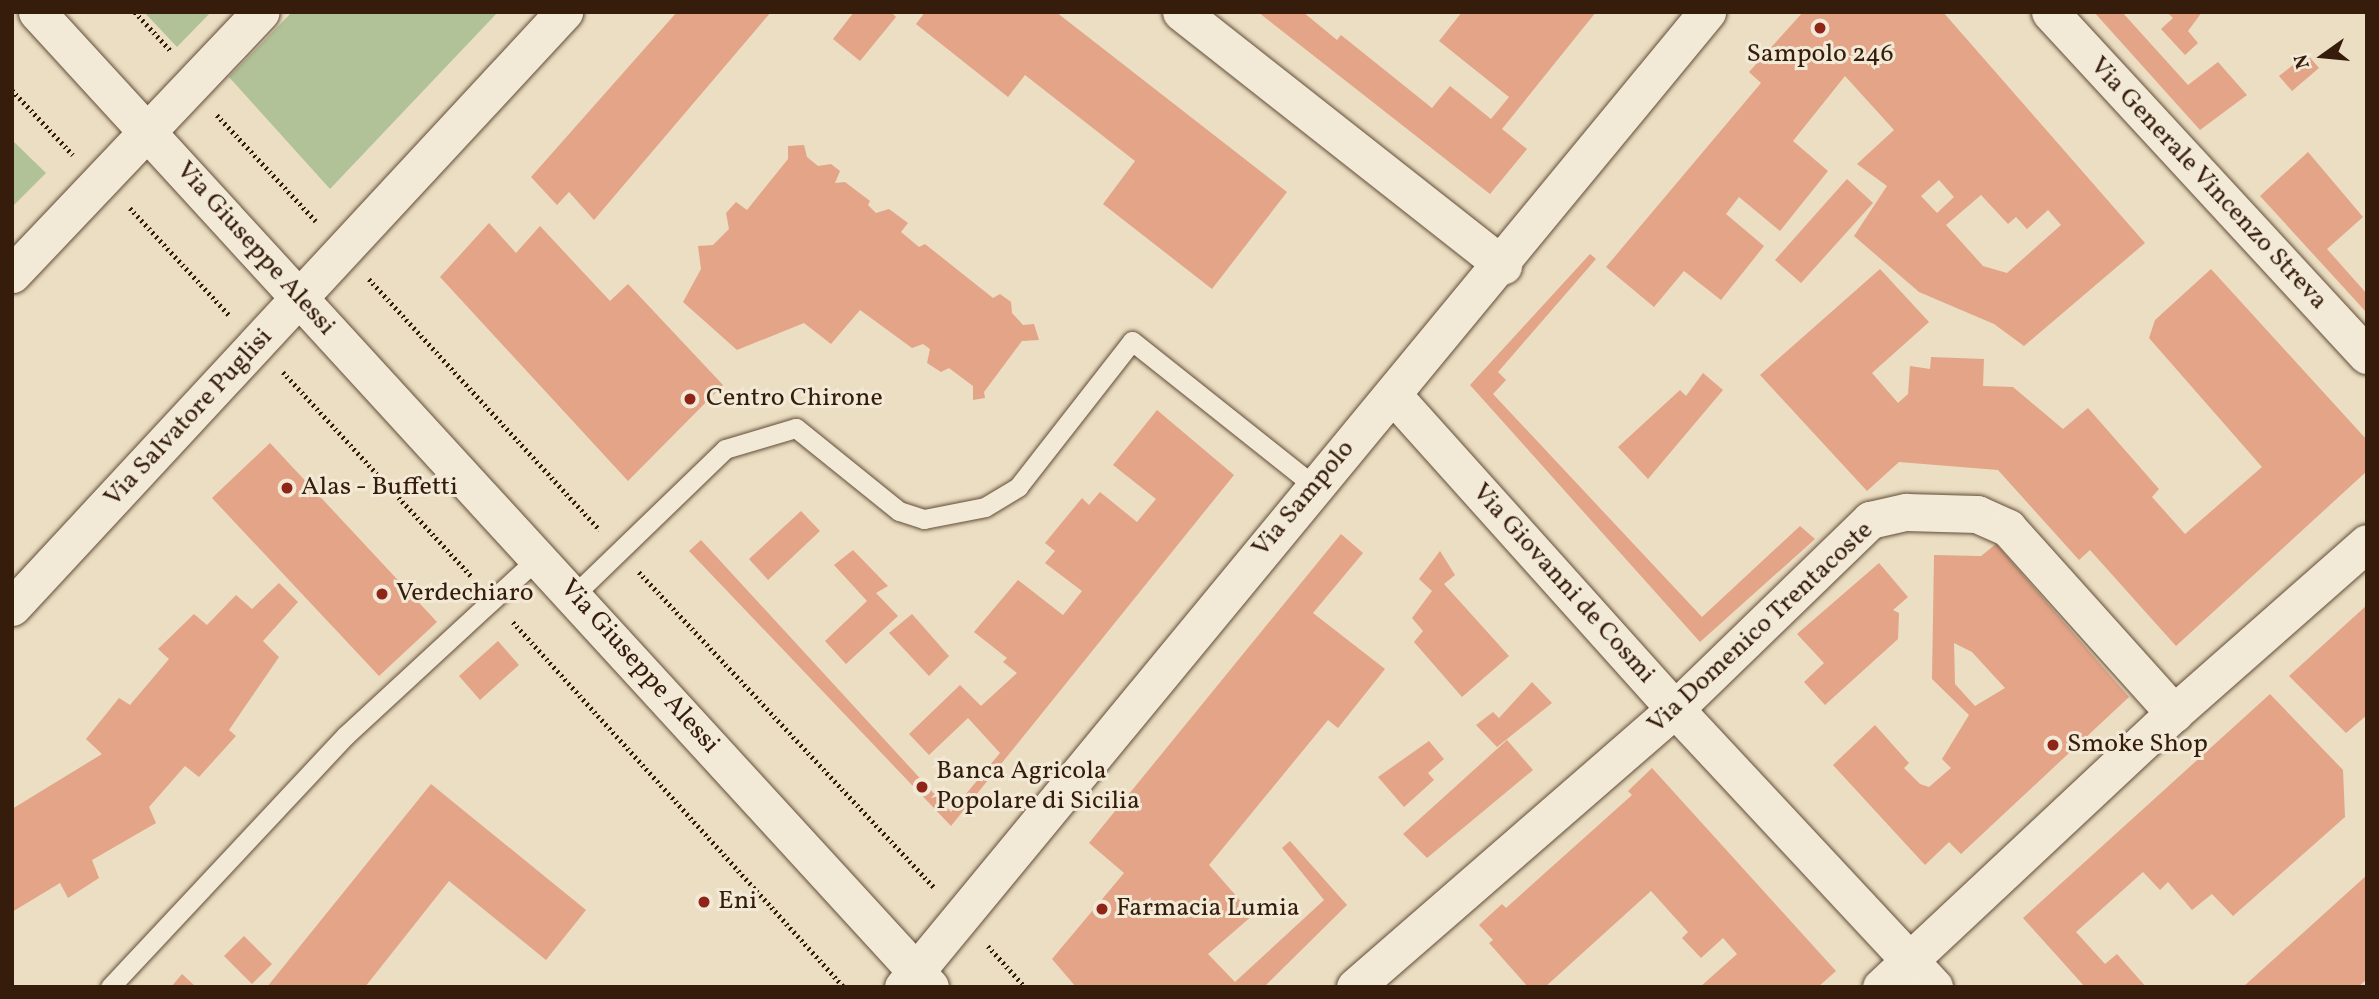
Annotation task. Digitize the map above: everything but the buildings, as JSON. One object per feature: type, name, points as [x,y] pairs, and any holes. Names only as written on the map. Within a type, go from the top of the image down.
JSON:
[{"type":"street","name":"Via Giuseppe Alessi","points":[[37,12],[574,595],[916,982]]},
{"type":"street","points":[[12,274],[147,130],[182,68],[261,12]]},
{"type":"street","name":"Via Salvatore Puglisi","points":[[12,607],[564,12]]},
{"type":"street","points":[[1181,12],[1495,259]]},
{"type":"street","name":"Via Sampolo","points":[[916,982],[962,916],[1313,485],[1393,395],[1495,259],[1707,12]]},
{"type":"street","name":"Via Generale Vincenzo Streva","points":[[2050,12],[2367,355]]},
{"type":"street","name":"Via Giovanni de Cosmi","points":[[1393,395],[1675,709],[1934,987]]},
{"type":"street","name":"Via Domenico Trentacoste","points":[[1355,987],[1675,709],[1870,520],[1906,512],[1977,514],[2008,528],[2174,713]]},
{"type":"street","points":[[1881,987],[2174,713],[2367,543]]},
{"type":"lane","points":[[574,595],[725,449],[796,428],[899,511],[924,519],[985,507],[1018,487],[1132,341],[1313,485]]},
{"type":"lane","points":[[110,987],[345,736],[539,557]]},
{"type":"path","points":[[135,12],[344,251],[1025,987]]},
{"type":"path","points":[[12,90],[98,183],[121,198],[257,344],[492,598],[844,987]]},
{"type":"green space","points":[[144,12],[211,12],[177,47]]},
{"type":"green space","points":[[292,12],[498,12],[330,189],[229,77]]},
{"type":"green space","points":[[12,140],[46,173],[12,207]]},
{"type":"place","name":"Sampolo 246","points":[[1820,28]]},
{"type":"place","name":"Centro Chirone","points":[[690,399]]},
{"type":"place","name":"Alas - Buffetti","points":[[287,488]]},
{"type":"place","name":"Verdechiaro","points":[[382,594]]},
{"type":"place","name":"Smoke Shop","points":[[2053,745]]},
{"type":"place","name":"Banca Agricola Popolare di Sicilia","points":[[922,787]]},
{"type":"place","name":"Eni","points":[[704,902]]},
{"type":"place","name":"Farmacia Lumia","points":[[1102,909]]}]
